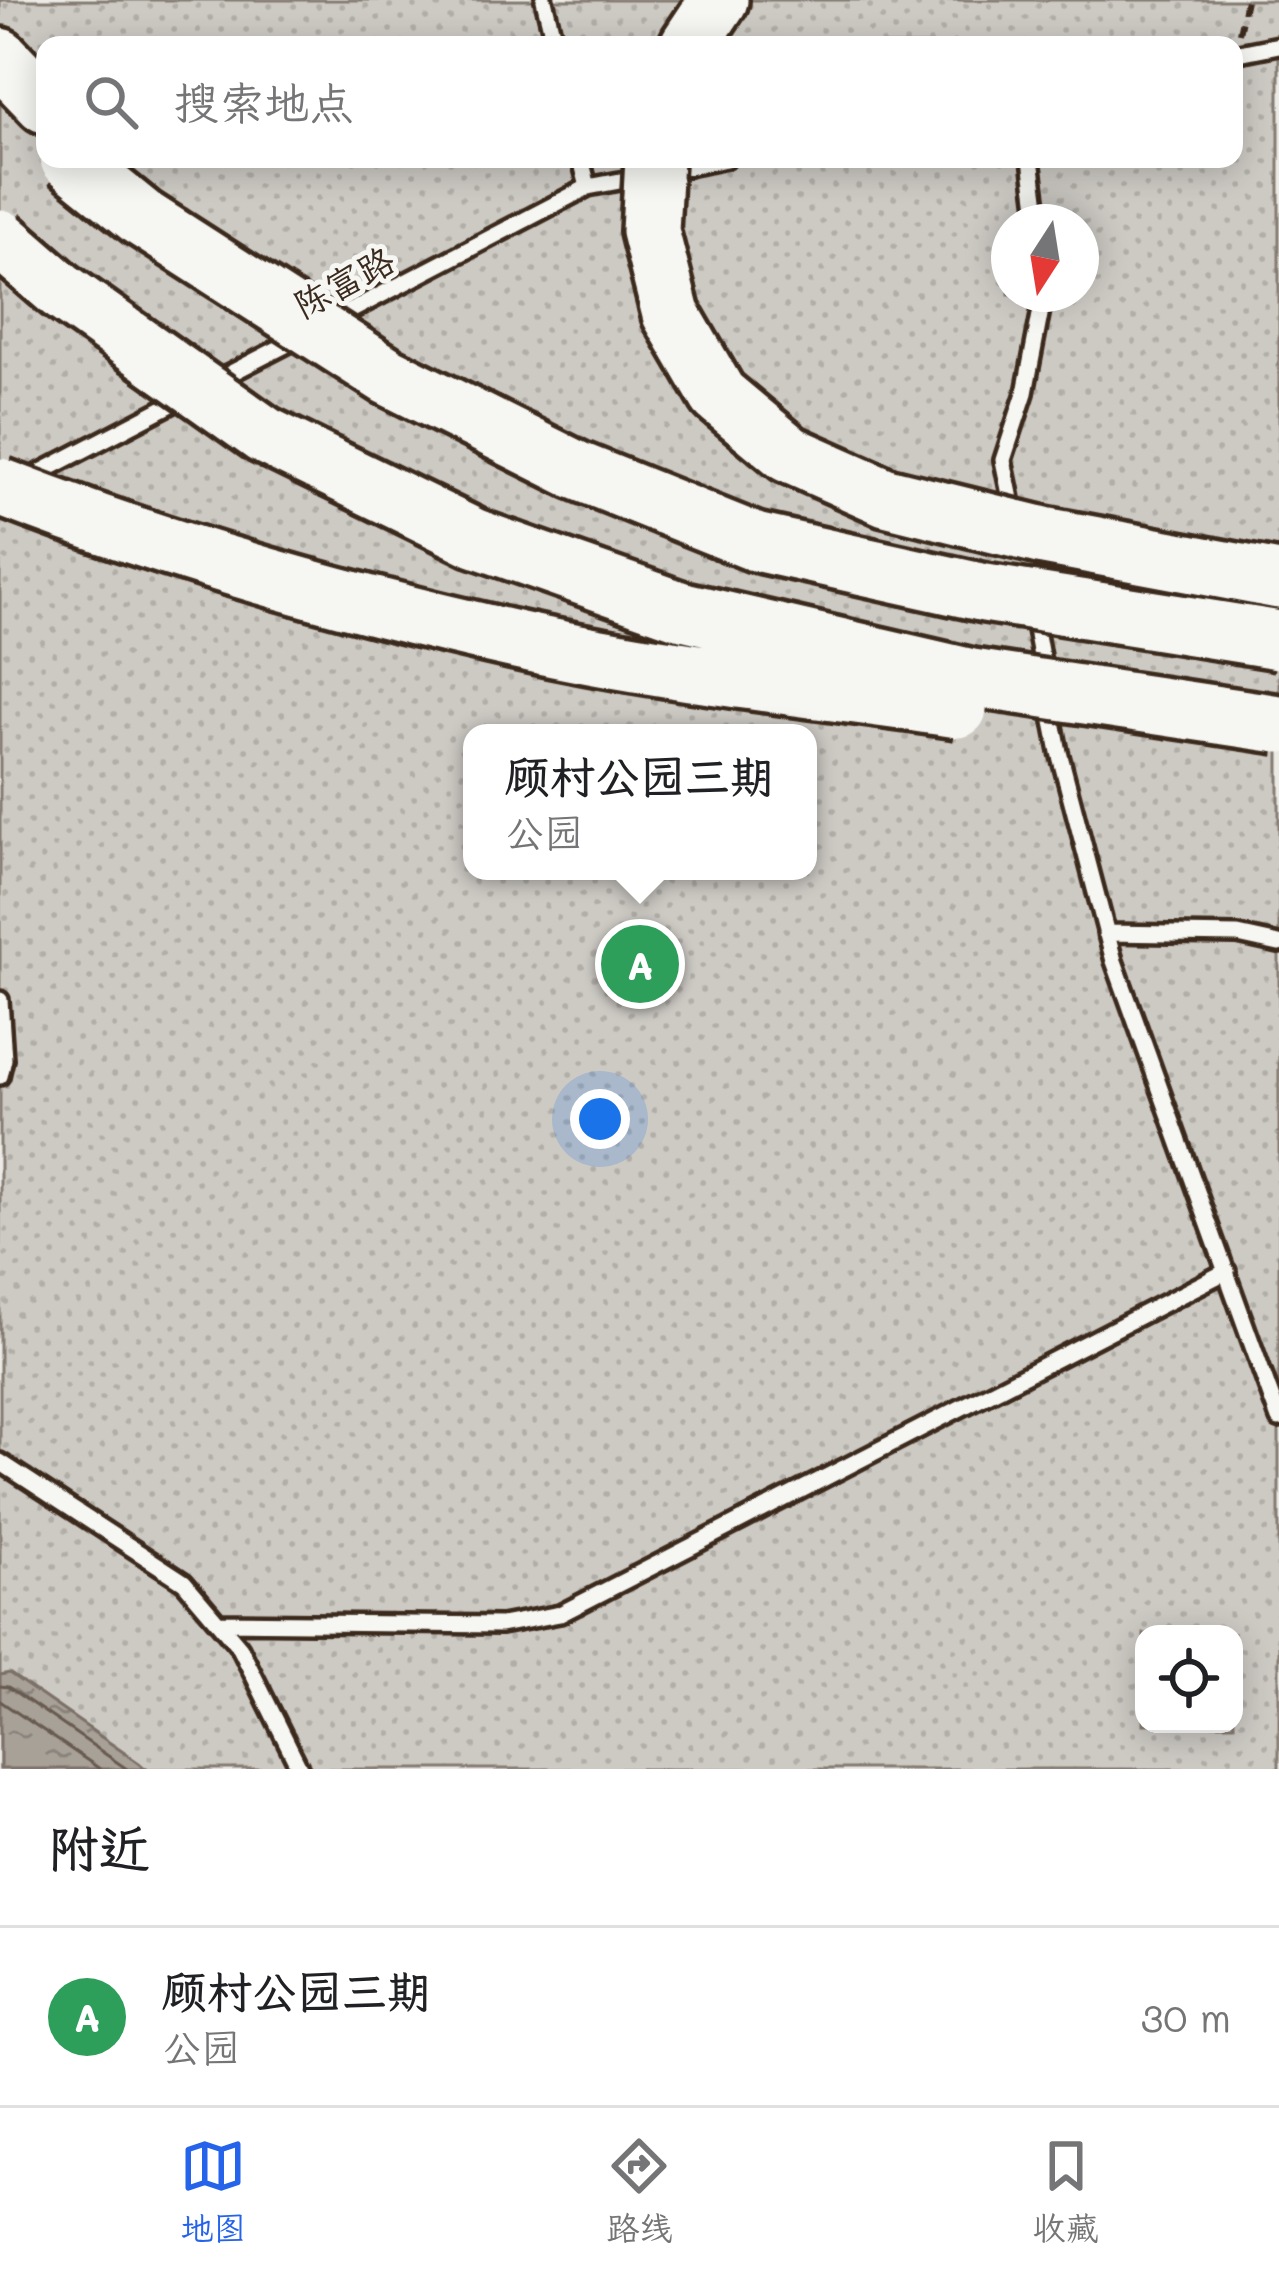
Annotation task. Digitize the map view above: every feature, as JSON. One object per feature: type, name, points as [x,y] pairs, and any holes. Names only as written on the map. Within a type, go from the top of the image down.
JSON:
[{"type":"highway","points":[[695,36],[719,0]]},
{"type":"highway","points":[[0,58],[36,95]]},
{"type":"highway","points":[[0,103],[36,133]]},
{"type":"highway","points":[[80,168],[142,218],[388,376],[575,470],[755,542],[985,593],[1279,640]]},
{"type":"highway","points":[[106,168],[136,199],[388,376]]},
{"type":"highway","points":[[653,168],[650,231],[671,314],[718,395],[789,454],[886,497],[1044,536],[1279,580]]},
{"type":"highway","points":[[0,238],[60,290],[264,435],[475,538],[679,610],[747,626],[972,678],[1279,724]]},
{"type":"highway","points":[[0,490],[268,577],[518,640],[965,710],[1279,745]]},
{"type":"lane","points":[[544,0],[553,36]]},
{"type":"lane","points":[[1243,52],[1279,45]]},
{"type":"lane","points":[[583,168],[588,188]]},
{"type":"lane","name":"陈富路","points":[[0,490],[588,188],[683,168]]},
{"type":"lane","points":[[1032,168],[1037,204]]},
{"type":"lane","points":[[1021,550],[1004,460],[1040,312]]},
{"type":"lane","points":[[1025,572],[1059,752],[1114,961],[1279,1419]]},
{"type":"lane","points":[[1106,933],[1238,935],[1279,944]]},
{"type":"lane","points":[[0,1000],[4,1059],[0,1076]]},
{"type":"lane","points":[[218,1622],[501,1624],[560,1613],[1227,1271]]},
{"type":"lane","points":[[0,1462],[184,1582],[240,1648],[300,1769]]},
{"type":"shaded area","points":[[0,0],[1279,0],[1279,1769],[0,1769]]},
{"type":"water","points":[[9,1673],[146,1769],[0,1769],[0,1675]]},
{"type":"place","name":"顾村公园三期","points":[[640,964]]}]
